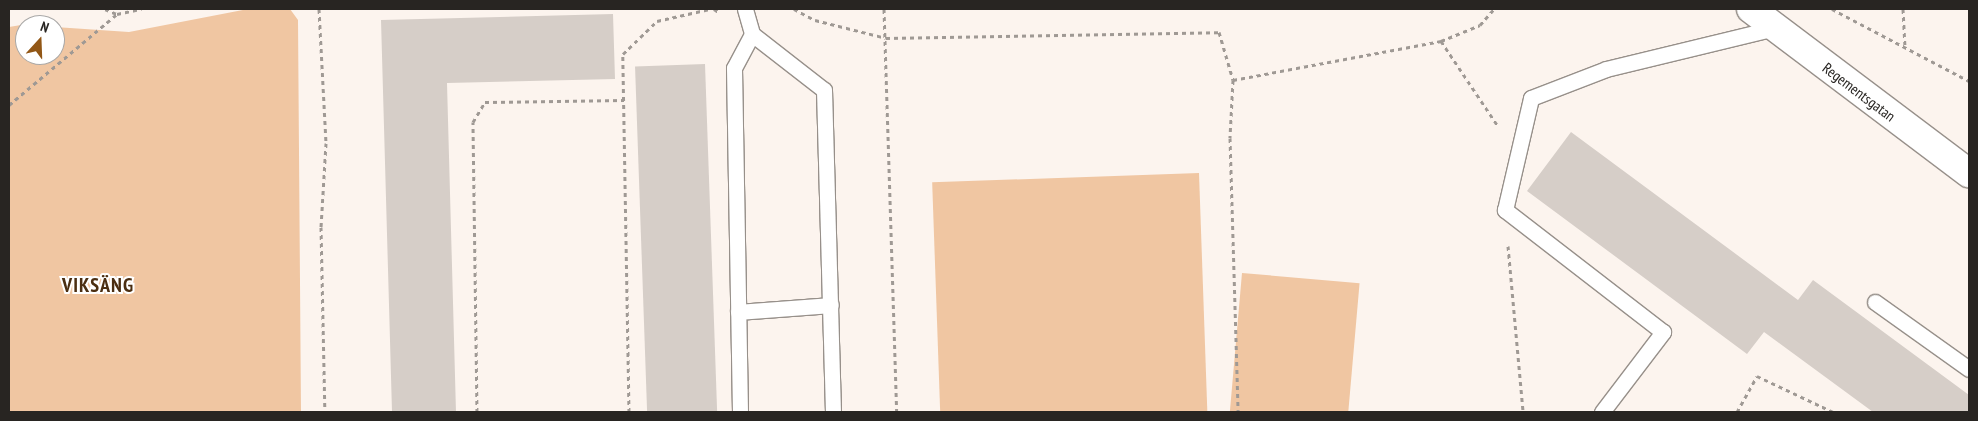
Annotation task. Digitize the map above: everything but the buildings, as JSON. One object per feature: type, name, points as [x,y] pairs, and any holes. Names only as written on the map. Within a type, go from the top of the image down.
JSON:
[{"type":"street","name":"Regementsgatan","points":[[1751,9],[1969,174]]},
{"type":"lane","points":[[745,9],[752,34],[824,90],[833,412]]},
{"type":"lane","points":[[1602,412],[1663,332],[1505,210],[1531,98],[1606,69],[1775,28]]},
{"type":"lane","points":[[740,412],[734,68],[752,34]]},
{"type":"lane","points":[[1875,302],[1969,369]]},
{"type":"lane","points":[[738,312],[831,304]]},
{"type":"path","points":[[105,9],[117,14]]},
{"type":"path","points":[[9,105],[117,14],[141,9]]},
{"type":"path","points":[[320,9],[326,133],[321,227],[325,412]]},
{"type":"path","points":[[629,412],[624,54],[657,21],[710,9]]},
{"type":"path","points":[[794,9],[815,20],[886,38],[1219,32],[1233,80],[1230,138],[1238,412]]},
{"type":"path","points":[[884,9],[897,412]]},
{"type":"path","points":[[1233,80],[1441,41],[1480,25],[1494,9]]},
{"type":"path","points":[[1832,9],[1969,82]]},
{"type":"path","points":[[1903,9],[1906,49]]},
{"type":"path","points":[[1441,41],[1501,130]]},
{"type":"path","points":[[477,412],[473,122],[485,102],[624,100]]},
{"type":"path","points":[[1505,210],[1523,412]]},
{"type":"path","points":[[1737,412],[1756,376],[1833,412]]},
{"type":"shaded area","points":[[248,9],[290,9],[298,20],[301,412],[9,412],[9,27],[15,26],[15,65],[65,65],[65,28],[129,32]]},
{"type":"shaded area","points":[[1199,173],[1207,412],[940,412],[932,182]]},
{"type":"shaded area","points":[[1242,273],[1360,283],[1348,412],[1230,411]]},
{"type":"district","name":"VIKSÄNG","points":[[98,285]]}]
